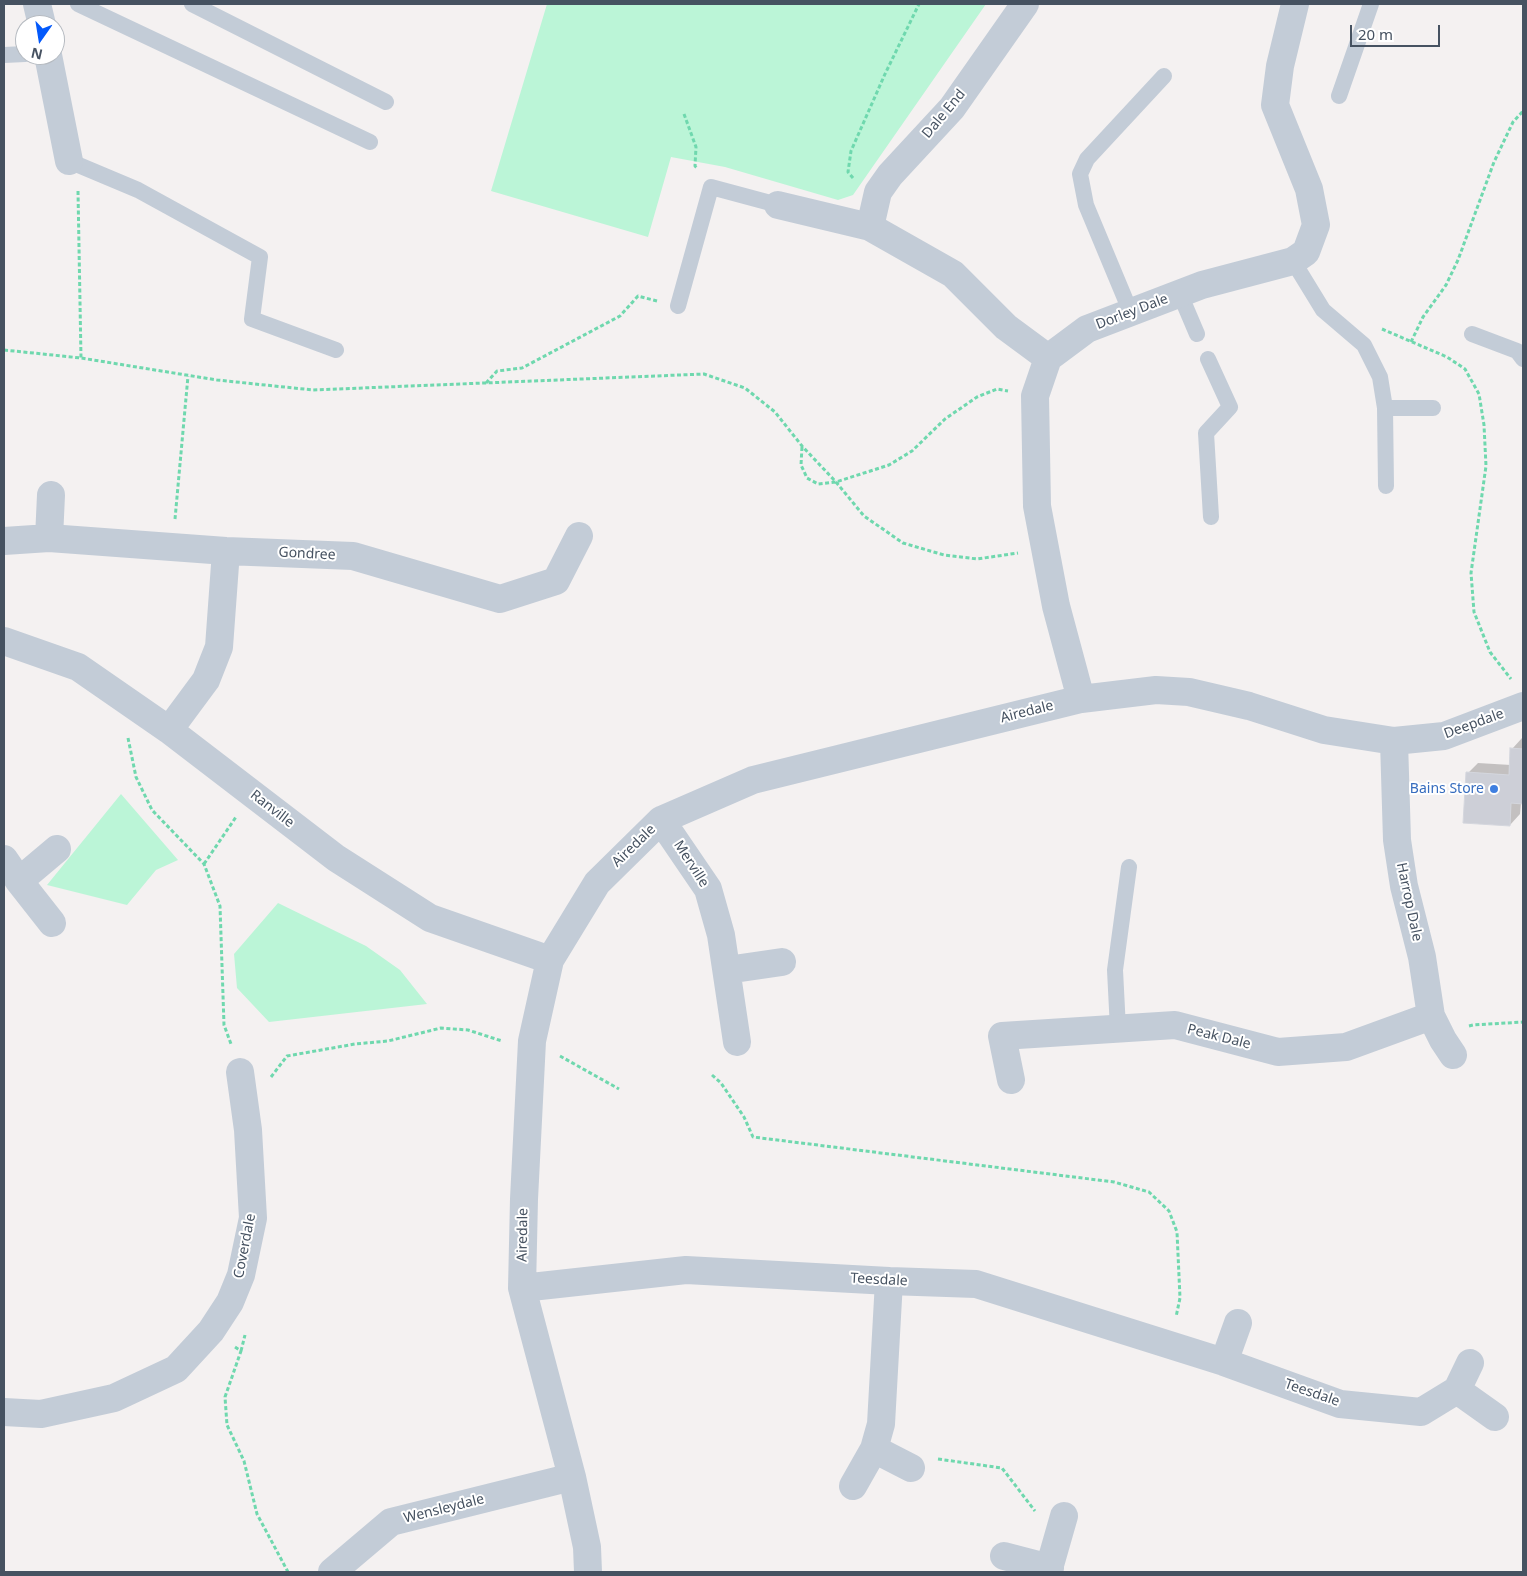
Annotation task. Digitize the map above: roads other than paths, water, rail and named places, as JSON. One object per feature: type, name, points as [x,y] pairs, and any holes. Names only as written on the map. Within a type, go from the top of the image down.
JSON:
[{"type":"street","name":"Dale End","points":[[870,227],[878,192],[890,175],[952,108],[1025,4]]},
{"type":"street","points":[[1293,261],[1306,252],[1316,225],[1309,189],[1275,105],[1280,66],[1296,4]]},
{"type":"street","points":[[50,65],[69,161]]},
{"type":"street","points":[[778,205],[870,227],[953,274],[1006,327],[1048,358],[1035,396],[1037,506],[1056,606],[1081,699]]},
{"type":"street","name":"Dorley Dale","points":[[1048,358],[1087,329],[1202,285],[1293,261]]},
{"type":"street","points":[[49,538],[51,495]]},
{"type":"street","name":"Gondree","points":[[4,541],[49,538],[226,551],[354,556],[500,599],[562,589],[579,536]]},
{"type":"street","points":[[169,730],[206,680],[219,647],[226,551]]},
{"type":"street","name":"Ranville","points":[[4,644],[78,667],[169,730],[336,858],[430,918],[550,960]]},
{"type":"street","name":"Airedale","points":[[588,1572],[588,1547],[572,1477],[522,1288],[524,1199],[532,1041],[550,960],[597,883],[661,820],[753,780],[1081,699],[1156,690],[1189,692],[1249,706],[1324,730],[1394,741]]},
{"type":"street","name":"Deepdale","points":[[1394,741],[1444,736],[1523,706]]},
{"type":"street","name":"Harrop Dale","points":[[1394,741],[1397,840],[1404,886],[1422,958],[1431,1016],[1453,1055]]},
{"type":"street","name":"Merville","points":[[661,820],[708,889],[721,935],[737,1042]]},
{"type":"street","points":[[18,881],[58,849]]},
{"type":"street","points":[[4,859],[18,881],[52,924]]},
{"type":"street","points":[[727,970],[782,962]]},
{"type":"street","name":"Peak Dale","points":[[1011,1080],[995,1028],[1118,1029],[1176,1025],[1278,1052],[1346,1047],[1431,1016]]},
{"type":"street","name":"Coverdale","points":[[4,1412],[41,1414],[114,1398],[176,1369],[212,1331],[230,1302],[241,1275],[253,1218],[248,1130],[240,1072]]},
{"type":"street","name":"Teesdale","points":[[522,1288],[686,1270],[889,1282],[976,1284],[1224,1362],[1340,1404],[1421,1412],[1457,1390]]},
{"type":"street","points":[[853,1486],[874,1450],[881,1424],[889,1282]]},
{"type":"street","points":[[1224,1362],[1238,1323]]},
{"type":"street","points":[[1470,1363],[1457,1390],[1495,1417]]},
{"type":"street","points":[[874,1450],[911,1468]]},
{"type":"street","name":"Wensleydale","points":[[332,1572],[391,1522],[572,1477]]},
{"type":"street","points":[[1004,1556],[1049,1570],[1060,1527]]},
{"type":"lane","points":[[78,4],[370,142]]},
{"type":"lane","points":[[192,4],[386,102]]},
{"type":"lane","points":[[1340,96],[1371,4]]},
{"type":"lane","points":[[1131,312],[1086,205],[1080,174],[1087,159],[1164,76]]},
{"type":"lane","points":[[69,161],[138,190],[260,257],[252,319],[336,350]]},
{"type":"lane","points":[[678,306],[712,188],[778,205]]},
{"type":"lane","points":[[1293,261],[1323,310],[1364,345],[1380,377],[1386,408],[1386,486]]},
{"type":"lane","points":[[1180,294],[1197,334]]},
{"type":"lane","points":[[1472,334],[1521,351]]},
{"type":"lane","points":[[1208,359],[1230,407],[1206,433],[1211,517]]},
{"type":"lane","points":[[1386,408],[1433,408]]},
{"type":"lane","points":[[1118,1029],[1115,970],[1129,867]]},
{"type":"place","name":"Bains Store","points":[[1494,789]]}]
